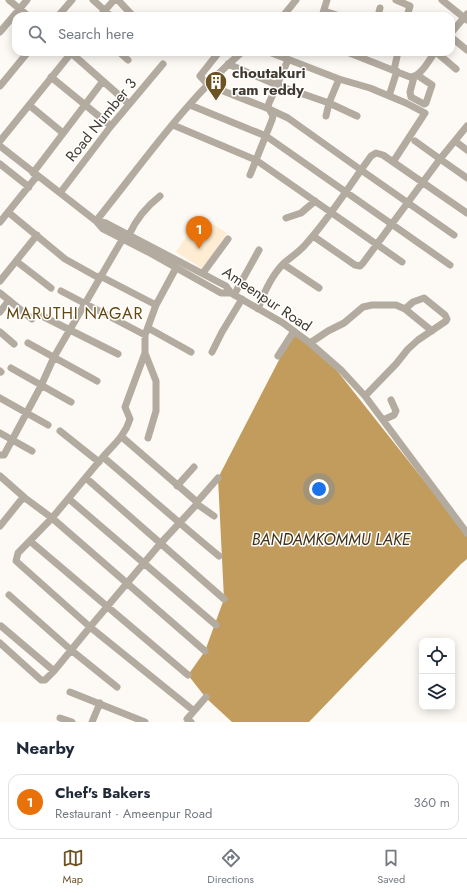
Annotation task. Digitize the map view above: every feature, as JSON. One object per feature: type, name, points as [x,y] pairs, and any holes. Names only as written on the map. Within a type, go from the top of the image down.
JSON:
[{"type":"street","points":[[9,0],[23,12]]},
{"type":"street","points":[[17,12],[27,0]]},
{"type":"street","points":[[62,12],[72,0]]},
{"type":"street","points":[[93,0],[101,12]]},
{"type":"street","points":[[103,12],[114,0]]},
{"type":"street","points":[[118,0],[129,12]]},
{"type":"street","points":[[286,12],[296,0]]},
{"type":"street","points":[[323,12],[327,0]]},
{"type":"street","points":[[396,0],[410,6],[408,12]]},
{"type":"street","points":[[442,0],[466,17],[455,29]]},
{"type":"street","points":[[379,12],[380,8]]},
{"type":"street","points":[[0,32],[12,17]]},
{"type":"street","points":[[455,40],[467,50]]},
{"type":"street","points":[[0,86],[25,56]]},
{"type":"street","points":[[0,141],[68,56]]},
{"type":"street","points":[[75,56],[129,104]]},
{"type":"street","points":[[124,56],[128,60]]},
{"type":"street","points":[[216,56],[200,76],[208,85],[270,109],[288,118],[454,235]]},
{"type":"street","points":[[237,56],[190,105],[96,221],[102,229],[221,293],[232,294],[259,250]]},
{"type":"street","points":[[278,56],[339,79],[370,88],[406,103],[425,113],[393,162]]},
{"type":"street","points":[[358,56],[396,70],[410,77],[415,76],[432,56]]},
{"type":"street","points":[[389,96],[396,70],[398,56]]},
{"type":"street","points":[[441,56],[456,69]]},
{"type":"street","points":[[250,175],[273,116],[268,107],[269,103],[288,60]]},
{"type":"street","name":"Road Number 3","points":[[60,192],[111,126],[163,64]]},
{"type":"street","points":[[228,64],[277,85],[329,103],[357,116]]},
{"type":"street","points":[[51,77],[111,126]]},
{"type":"street","points":[[326,116],[329,103],[339,79]]},
{"type":"street","points":[[0,222],[29,187],[35,175],[63,133],[103,81]]},
{"type":"street","points":[[29,105],[63,133]]},
{"type":"street","points":[[190,105],[266,136],[450,265]]},
{"type":"street","points":[[173,125],[256,160],[402,262]]},
{"type":"street","points":[[313,236],[355,265],[360,266],[378,244],[422,182],[454,141],[466,129]]},
{"type":"street","points":[[454,141],[467,150]]},
{"type":"street","points":[[415,142],[467,178]]},
{"type":"street","name":"Ameenpur Road","points":[[0,146],[35,175],[60,192],[96,221],[129,235],[226,286],[232,294],[283,323],[310,343],[342,371],[365,396],[467,533]]},
{"type":"street","points":[[258,308],[274,275],[283,264],[305,246],[332,213],[371,156],[376,153],[383,155],[467,213]]},
{"type":"street","points":[[0,164],[29,187]]},
{"type":"street","points":[[129,235],[134,224],[143,212],[160,196]]},
{"type":"street","points":[[286,218],[301,213],[315,201]]},
{"type":"street","points":[[8,212],[65,259],[156,305]]},
{"type":"street","points":[[0,281],[37,235]]},
{"type":"street","points":[[194,278],[201,272],[228,239]]},
{"type":"street","points":[[0,455],[4,455],[41,386],[54,357],[122,240]]},
{"type":"street","points":[[16,261],[51,288]]},
{"type":"street","points":[[283,264],[319,288]]},
{"type":"street","points":[[176,268],[156,305],[146,331],[145,353],[125,407],[130,418],[128,427],[122,437],[101,459],[69,499],[18,553],[16,561],[90,627],[194,711]]},
{"type":"street","points":[[61,292],[191,352]]},
{"type":"street","points":[[0,293],[32,319]]},
{"type":"street","points":[[365,396],[396,364],[408,349],[447,319],[445,315],[426,299],[418,299],[405,309]]},
{"type":"street","points":[[0,312],[9,300]]},
{"type":"street","points":[[212,352],[222,332],[242,300]]},
{"type":"street","points":[[310,343],[328,331],[344,323],[363,307],[372,305],[396,305],[405,309],[432,331]]},
{"type":"street","points":[[42,316],[118,354]]},
{"type":"street","points":[[278,356],[294,331]]},
{"type":"street","points":[[0,332],[14,344]]},
{"type":"street","points":[[28,343],[97,381]]},
{"type":"street","points":[[145,353],[156,380],[156,411],[148,438]]},
{"type":"street","points":[[11,368],[71,402]]},
{"type":"street","points":[[0,398],[48,425]]},
{"type":"street","points":[[383,420],[394,415],[396,411],[391,400]]},
{"type":"street","points":[[60,431],[101,459],[163,508],[219,556]]},
{"type":"street","points":[[0,433],[32,451]]},
{"type":"street","points":[[122,437],[177,486],[214,516]]},
{"type":"street","points":[[177,486],[194,467]]},
{"type":"street","points":[[0,476],[25,498],[52,518],[205,651]]},
{"type":"street","points":[[86,478],[224,600]]},
{"type":"street","points":[[0,643],[42,680],[47,679],[160,544],[218,478]]},
{"type":"street","points":[[0,526],[21,500],[25,498]]},
{"type":"street","points":[[69,499],[216,625]]},
{"type":"street","points":[[30,541],[188,675]]},
{"type":"street","points":[[9,595],[71,650],[116,687]]},
{"type":"street","points":[[0,626],[54,671]]},
{"type":"street","points":[[70,692],[145,722]]},
{"type":"street","points":[[188,721],[194,711],[206,698]]},
{"type":"street","points":[[92,722],[100,703]]},
{"type":"street","points":[[60,718],[72,722]]},
{"type":"shaded area","points":[[200,216],[227,233],[203,269],[176,252]]},
{"type":"water","name":"BANDAMKOMMU LAKE","points":[[294,331],[327,358],[467,535],[467,559],[309,722],[232,722],[206,698],[188,675],[205,651],[224,599],[218,478]]},
{"type":"place","name":"choutakuri ram reddy","points":[[216,102]]},
{"type":"place","name":"Chef's Bakers","points":[[199,249]]},
{"type":"district","name":"MARUTHI NAGAR","points":[[75,313]]}]
